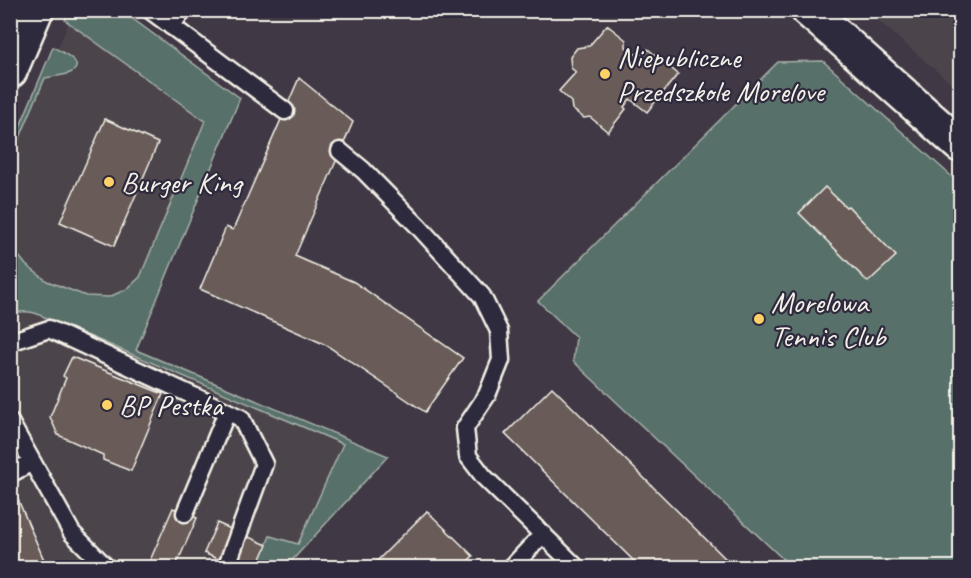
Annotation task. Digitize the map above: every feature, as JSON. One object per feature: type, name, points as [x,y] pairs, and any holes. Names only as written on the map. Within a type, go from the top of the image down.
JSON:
[{"type":"street","points":[[10,71],[36,10]]},
{"type":"street","points":[[808,10],[960,145]]},
{"type":"lane","points":[[150,10],[285,111]]},
{"type":"lane","points":[[171,26],[183,10]]},
{"type":"lane","points":[[340,151],[371,178],[482,296],[499,331],[501,360],[487,395],[465,428],[468,456],[484,477],[577,567]]},
{"type":"lane","points":[[10,342],[49,329],[242,418],[264,464],[226,567]]},
{"type":"lane","points":[[185,513],[227,412]]},
{"type":"lane","points":[[10,422],[72,533],[107,567]]},
{"type":"lane","points":[[10,474],[32,462]]},
{"type":"lane","points":[[511,567],[543,534]]},
{"type":"shaded area","points":[[867,11],[960,11],[960,91]]},
{"type":"shaded area","points":[[72,15],[226,131],[136,350],[388,456],[286,567],[11,568],[11,159]]},
{"type":"green space","points":[[69,11],[122,11],[240,98],[136,350],[388,456],[286,567],[257,567],[270,536],[298,544],[343,444],[35,313],[11,314],[10,241],[26,265],[47,281],[86,296],[109,297],[127,289],[140,277],[205,121],[65,20]]},
{"type":"green space","points":[[53,47],[75,62],[75,69],[67,74],[45,78],[11,159],[11,148]]},
{"type":"green space","name":"Morelowa Tennis Club","points":[[823,61],[960,184],[960,567],[785,567],[787,563],[573,361],[576,337],[538,301],[778,62]]},
{"type":"building","points":[[607,25],[626,40],[626,47],[635,54],[643,55],[648,49],[678,74],[647,112],[630,99],[624,107],[626,109],[608,132],[590,117],[584,118],[572,109],[571,102],[559,91],[576,72],[571,68],[570,57],[577,48],[589,46]]},
{"type":"building","points":[[299,78],[353,122],[295,256],[354,282],[463,358],[425,412],[326,345],[200,289],[226,227],[233,230]]},
{"type":"building","name":"Burger King","points":[[105,119],[158,143],[114,246],[60,222]]},
{"type":"building","points":[[825,187],[846,207],[848,206],[896,256],[868,282],[799,213]]},
{"type":"building","name":"BP Pestka","points":[[72,357],[163,394],[131,471],[103,460],[103,455],[58,435],[50,417],[66,378],[63,376]]},
{"type":"building","points":[[552,387],[735,568],[641,568],[505,434]]},
{"type":"building","points":[[10,481],[47,567],[45,568],[10,568]]},
{"type":"building","points":[[173,508],[197,518],[175,568],[155,568],[148,565]]},
{"type":"building","points":[[427,511],[473,556],[461,568],[370,568]]},
{"type":"building","points":[[217,523],[267,545],[257,568],[238,568],[204,553]]},
{"type":"place","name":"Niepubliczne Przedszkole Morelove","points":[[605,74]]},
{"type":"place","name":"Burger King","points":[[109,182]]},
{"type":"place","name":"Morelowa Tennis Club","points":[[759,319]]},
{"type":"place","name":"BP Pestka","points":[[107,405]]}]
